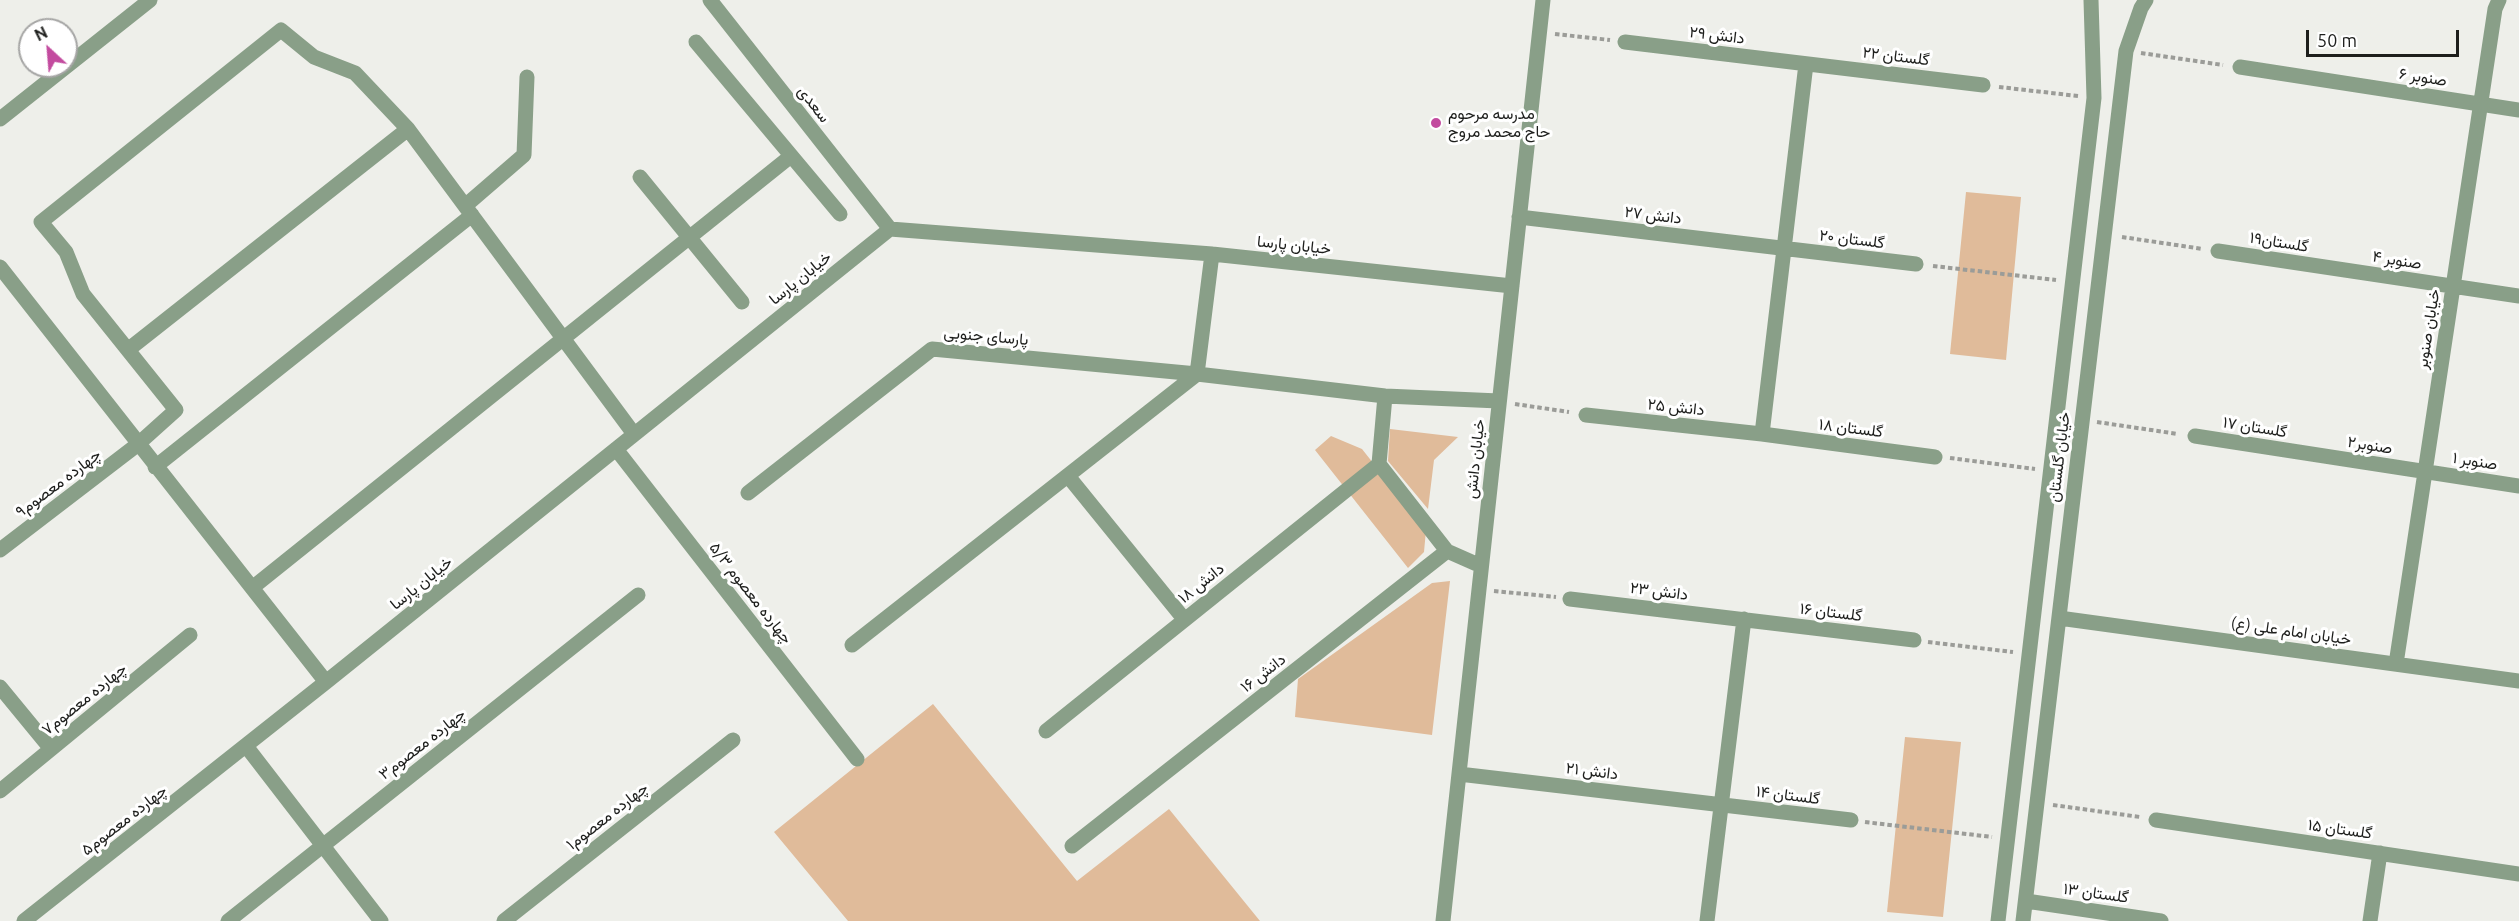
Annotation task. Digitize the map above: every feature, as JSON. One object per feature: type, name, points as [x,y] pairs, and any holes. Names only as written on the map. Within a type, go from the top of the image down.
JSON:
[{"type":"street","points":[[0,118],[150,0]]},
{"type":"street","name":"سعدی","points":[[710,0],[890,229]]},
{"type":"street","name":"خیابان دانش","points":[[1443,921],[1543,0]]},
{"type":"street","name":"خیابان گلستان","points":[[1998,921],[2094,98],[2091,0]]},
{"type":"street","name":"خیابان گلستان","points":[[2024,921],[2081,419],[2126,51],[2140,8],[2146,0]]},
{"type":"street","name":"خیابان صنوبر","points":[[2396,664],[2480,104],[2495,9],[2499,0]]},
{"type":"street","points":[[408,129],[129,349],[83,294],[66,252],[41,222],[281,30],[314,57],[355,73],[408,129],[634,434]]},
{"type":"street","points":[[696,42],[840,214]]},
{"type":"street","name":"دانش ۲۹","points":[[1625,42],[1806,64]]},
{"type":"street","points":[[1762,434],[1806,64]]},
{"type":"street","name":"گلستان ۲۲","points":[[1806,64],[1983,85]]},
{"type":"street","name":"صنوبر ۶","points":[[2240,68],[2519,110]]},
{"type":"street","points":[[155,467],[469,211],[524,155],[527,77]]},
{"type":"street","points":[[252,588],[791,156]]},
{"type":"street","points":[[640,177],[742,302]]},
{"type":"street","name":"دانش ۲۷","points":[[1519,217],[1783,249]]},
{"type":"street","name":"خیابان پارسا","points":[[246,746],[890,229],[1212,254],[1512,286]]},
{"type":"street","name":"گلستان ۲۰","points":[[1783,249],[1916,264]]},
{"type":"street","name":"گلستان۱۹","points":[[2218,251],[2335,268]]},
{"type":"street","points":[[852,645],[1197,374],[1212,254]]},
{"type":"street","points":[[0,267],[137,445],[326,682]]},
{"type":"street","name":"صنوبر ۴","points":[[2335,268],[2519,296]]},
{"type":"street","name":"چهارده معصوم۹","points":[[0,550],[137,445],[176,410],[129,349]]},
{"type":"street","name":"پارسای جنوبی","points":[[748,493],[932,349],[1197,374],[1384,396],[1499,401]]},
{"type":"street","points":[[1384,396],[1379,464],[1447,551],[1481,566]]},
{"type":"street","name":"دانش ۲۵","points":[[1586,415],[1762,434]]},
{"type":"street","name":"گلستان ۱۸","points":[[1762,434],[1935,457]]},
{"type":"street","name":"گلستان ۱۷","points":[[2195,436],[2310,454]]},
{"type":"street","name":"چهارده معصوم ۵/۳","points":[[616,449],[857,759]]},
{"type":"street","name":"صنوبر۲","points":[[2310,454],[2425,471]]},
{"type":"street","name":"دانش ۱۸","points":[[1046,731],[1379,464]]},
{"type":"street","name":"صنوبر ۱","points":[[2425,471],[2519,486]]},
{"type":"street","points":[[1068,476],[1184,619]]},
{"type":"street","name":"دانش ۱۶","points":[[1072,846],[1447,551]]},
{"type":"street","name":"چهارده معصوم۳","points":[[228,921],[638,595]]},
{"type":"street","name":"دانش ۲۳","points":[[1570,599],[1744,620]]},
{"type":"street","name":"خیابان امام علی (ع)","points":[[2059,618],[2519,681]]},
{"type":"street","points":[[1707,921],[1744,620]]},
{"type":"street","name":"گلستان ۱۶","points":[[1744,620],[1914,640]]},
{"type":"street","name":"چهارده معصوم۷","points":[[0,791],[190,635]]},
{"type":"street","points":[[0,687],[51,749]]},
{"type":"street","name":"چهارده معصوم۱","points":[[504,921],[733,740]]},
{"type":"street","points":[[246,746],[381,921]]},
{"type":"street","name":"چهارده معصوم۵","points":[[24,921],[246,746]]},
{"type":"street","name":"دانش ۲۱","points":[[1459,774],[1721,805]]},
{"type":"street","name":"گلستان ۱۴","points":[[1721,805],[1851,820]]},
{"type":"street","name":"گلستان ۱۵","points":[[2156,820],[2519,874]]},
{"type":"street","points":[[2370,921],[2380,853]]},
{"type":"street","name":"گلستان ۱۳","points":[[2026,901],[2161,921]]},
{"type":"path","points":[[1539,32],[1625,42]]},
{"type":"path","points":[[2126,51],[2240,68]]},
{"type":"path","points":[[1983,85],[2094,98]]},
{"type":"path","points":[[2103,234],[2218,251]]},
{"type":"path","points":[[1916,264],[2072,282]]},
{"type":"path","points":[[1499,401],[1586,415]]},
{"type":"path","points":[[2081,419],[2195,436]]},
{"type":"path","points":[[1935,457],[2050,471]]},
{"type":"path","points":[[1479,589],[1570,599]]},
{"type":"path","points":[[1914,640],[2029,654]]},
{"type":"path","points":[[2037,803],[2156,820]]},
{"type":"path","points":[[1851,820],[2007,839]]},
{"type":"shaded area","points":[[1966,192],[2021,197],[2006,360],[1950,354]]},
{"type":"shaded area","points":[[1390,429],[1458,437],[1434,460],[1428,509],[1388,461]]},
{"type":"shaded area","points":[[1331,436],[1362,449],[1426,530],[1424,552],[1408,568],[1315,450]]},
{"type":"shaded area","points":[[1450,581],[1432,735],[1295,717],[1298,679],[1432,583]]},
{"type":"shaded area","points":[[933,704],[1077,881],[1169,809],[1260,921],[848,921],[774,832]]},
{"type":"shaded area","points":[[1905,737],[1961,742],[1943,917],[1887,912]]},
{"type":"place","name":"مدرسه مرحوم حاج محمد مروج","points":[[1436,123]]}]
